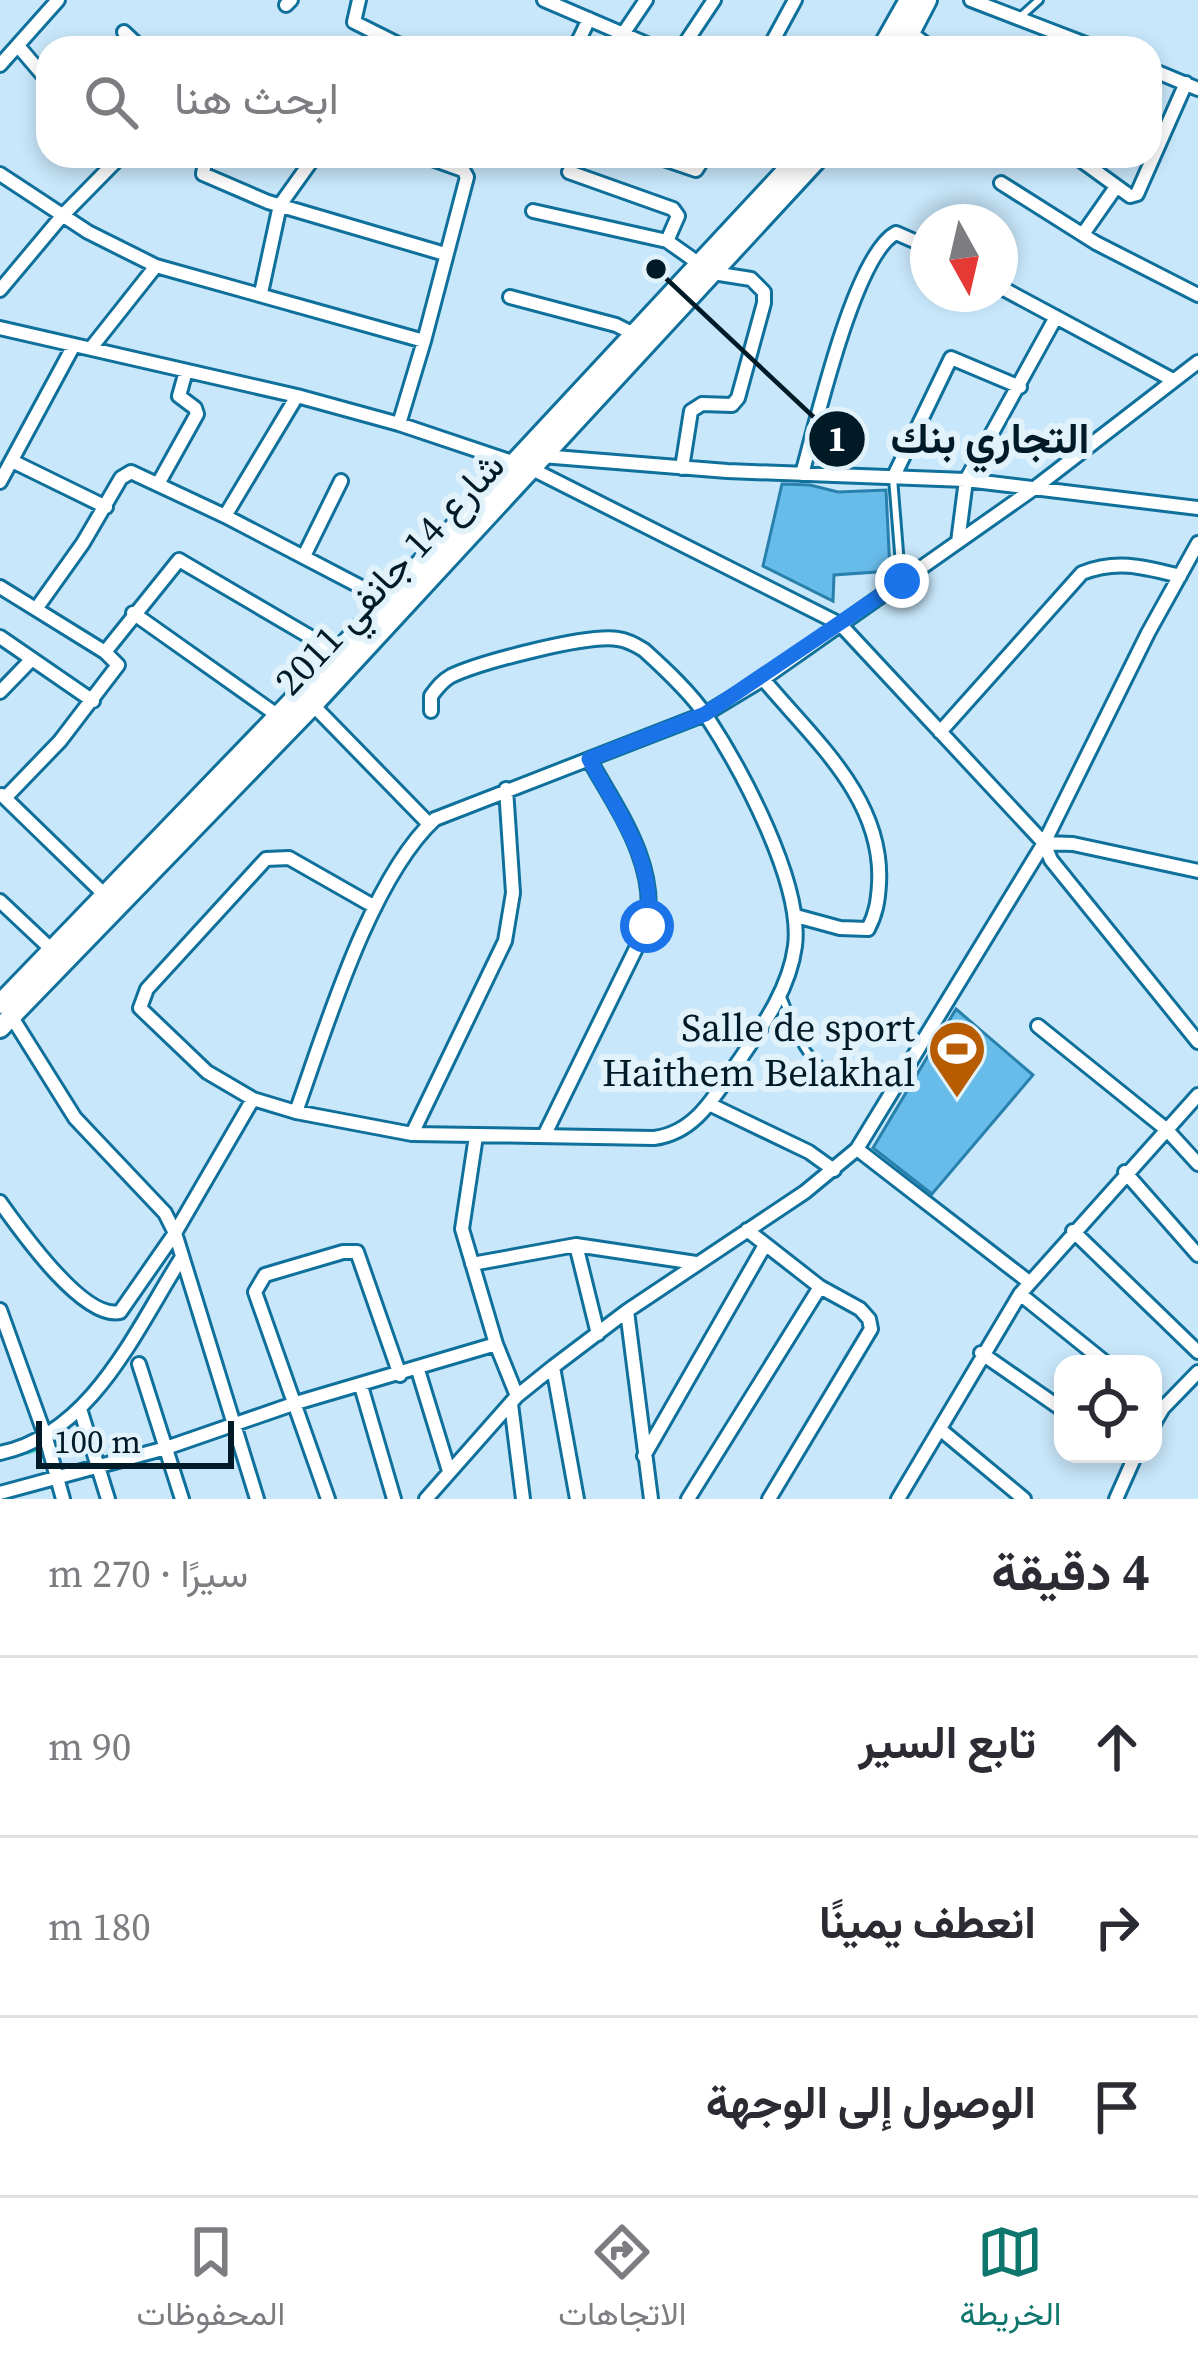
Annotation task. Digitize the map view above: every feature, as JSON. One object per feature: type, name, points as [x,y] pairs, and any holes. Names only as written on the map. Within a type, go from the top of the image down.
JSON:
[{"type":"main road","points":[[890,36],[909,0]]},
{"type":"main road","points":[[909,36],[927,0]]},
{"type":"main road","name":"شارع 14 جانفي 2011","points":[[3,1010],[51,949],[110,901],[277,715],[307,699],[336,652],[384,599],[529,462],[632,333],[707,269],[790,168]]},
{"type":"main road","name":"شارع 14 جانفي 2011","points":[[3,1010],[307,699],[707,269],[808,168]]},
{"type":"street","points":[[0,65],[58,0]]},
{"type":"street","points":[[359,0],[354,22],[382,36]]},
{"type":"street","points":[[623,34],[646,0]]},
{"type":"street","points":[[690,36],[714,0]]},
{"type":"street","points":[[776,36],[795,0]]},
{"type":"street","points":[[971,0],[1065,36]]},
{"type":"street","points":[[553,2],[628,36]]},
{"type":"street","points":[[581,36],[589,19]]},
{"type":"street","points":[[124,32],[128,36]]},
{"type":"street","points":[[19,47],[36,66]]},
{"type":"street","points":[[1162,74],[1192,86],[1162,146]]},
{"type":"street","points":[[0,290],[109,168]]},
{"type":"street","points":[[204,168],[203,174],[280,205],[446,254]]},
{"type":"street","points":[[261,292],[280,205],[306,168]]},
{"type":"street","points":[[399,424],[467,177],[457,168]]},
{"type":"street","points":[[1091,168],[1130,196],[1139,192],[1151,168]]},
{"type":"street","points":[[568,172],[673,209],[678,216],[667,241]]},
{"type":"street","points":[[0,174],[62,216],[156,266],[424,341]]},
{"type":"street","points":[[1001,183],[1083,234],[1198,295]]},
{"type":"street","points":[[1083,234],[1116,187]]},
{"type":"street","points":[[533,211],[667,241],[707,269],[751,280],[764,292],[738,398],[733,405],[702,404],[691,411],[682,468]]},
{"type":"street","points":[[802,474],[848,317],[879,245],[896,233],[910,240]]},
{"type":"street","points":[[91,348],[156,266]]},
{"type":"street","points":[[1018,296],[1173,380]]},
{"type":"street","points":[[510,297],[632,333]]},
{"type":"street","points":[[958,542],[966,480],[1056,317]]},
{"type":"street","points":[[0,328],[297,396],[529,462],[840,624],[1044,843],[1051,860],[1198,1042]]},
{"type":"street","points":[[0,482],[74,345]]},
{"type":"street","points":[[893,478],[951,358],[1020,387]]},
{"type":"street","points":[[296,1112],[375,907],[429,824],[506,789],[705,714],[763,679],[1036,487],[1198,362]]},
{"type":"street","points":[[158,484],[197,414],[179,396],[186,371]]},
{"type":"street","points":[[225,516],[297,396]]},
{"type":"street","points":[[12,461],[106,507]]},
{"type":"street","points":[[529,462],[966,480],[1198,508]]},
{"type":"street","points":[[37,609],[125,474],[225,516],[384,599]]},
{"type":"street","points":[[304,556],[341,482]]},
{"type":"street","points":[[426,1499],[514,1400],[554,1366],[834,1170],[857,1149],[1044,843],[1198,543]]},
{"type":"street","points":[[105,652],[179,560],[336,652]]},
{"type":"street","points":[[940,732],[1082,573],[1129,563],[1180,576]]},
{"type":"street","points":[[0,586],[118,665],[93,700],[2,796],[110,901]]},
{"type":"street","points":[[134,613],[277,715]]},
{"type":"street","points":[[0,637],[93,700]]},
{"type":"street","points":[[375,907],[289,858],[266,859],[147,989],[140,1008],[207,1072],[253,1099],[296,1112],[412,1134],[666,1137],[692,1124],[709,1104],[780,994],[795,947],[796,916],[779,857],[705,714],[644,650],[606,638],[562,644],[452,676],[430,696],[431,711]]},
{"type":"street","points":[[0,692],[32,659]]},
{"type":"street","points":[[763,679],[861,799],[876,841],[877,909],[868,929],[840,928],[796,916]]},
{"type":"street","points":[[307,699],[429,824]]},
{"type":"street","points":[[544,1136],[647,926],[651,904],[642,859],[589,759]]},
{"type":"street","points":[[412,1134],[505,941],[513,893],[506,789]]},
{"type":"street","points":[[1044,843],[1073,844],[1198,871]]},
{"type":"street","points":[[0,901],[51,949]]},
{"type":"street","points":[[3,1010],[75,1118],[156,1203],[175,1233],[257,1499]]},
{"type":"street","points":[[1038,1026],[1166,1130],[1198,1164]]},
{"type":"street","points":[[898,1499],[1024,1288],[1198,1095]]},
{"type":"street","points":[[0,1202],[27,1240],[88,1304],[106,1314],[120,1312],[175,1233],[253,1099]]},
{"type":"street","points":[[709,1104],[809,1152],[834,1170]]},
{"type":"street","points":[[476,1136],[461,1216],[514,1400],[523,1499]]},
{"type":"street","points":[[857,1149],[1098,1355]]},
{"type":"street","points":[[1125,1172],[1198,1256]]},
{"type":"street","points":[[747,1230],[820,1288],[860,1309],[872,1330],[770,1499]]},
{"type":"street","points":[[1073,1231],[1198,1352]]},
{"type":"street","points":[[472,1264],[576,1245],[697,1264]]},
{"type":"street","points":[[576,1245],[598,1334]]},
{"type":"street","points":[[644,1456],[765,1246]]},
{"type":"street","points":[[328,1499],[256,1285],[265,1275],[351,1250],[360,1258],[400,1375]]},
{"type":"street","points":[[0,1453],[46,1438],[80,1412],[182,1257]]},
{"type":"street","points":[[688,1499],[820,1288]]},
{"type":"street","points":[[0,1310],[63,1499]]},
{"type":"street","points":[[627,1311],[651,1499]]},
{"type":"street","points":[[0,1493],[166,1448],[296,1403],[496,1344]]},
{"type":"street","points":[[981,1353],[1054,1404]]},
{"type":"street","points":[[139,1364],[182,1499]]},
{"type":"street","points":[[554,1366],[578,1499]]},
{"type":"street","points":[[418,1370],[449,1471]]},
{"type":"street","points":[[1162,1401],[1198,1372]]},
{"type":"street","points":[[361,1386],[394,1499]]},
{"type":"street","points":[[80,1412],[108,1499]]},
{"type":"street","points":[[941,1430],[1024,1499]]},
{"type":"street","points":[[1116,1499],[1129,1463]]},
{"type":"lane","points":[[1018,18],[1039,0]]},
{"type":"lane","points":[[893,478],[902,581]]},
{"type":"lane","points":[[780,994],[805,1053],[841,1081]]},
{"type":"building","points":[[782,484],[838,492],[886,490],[890,571],[834,575],[833,601],[763,566]]},
{"type":"building","name":"Salle de sport Haithem Belakhal","points":[[956,1009],[1033,1075],[932,1194],[873,1148]]},
{"type":"waterway","points":[[0,1459],[35,1450]]},
{"type":"place","name":"التجاري بنك","points":[[656,269]]},
{"type":"place","name":"Salle de sport Haithem Belakhal","points":[[957,1100]]},
{"type":"route","points":[[647,926],[651,904],[642,859],[589,759],[705,714],[902,581]]}]
